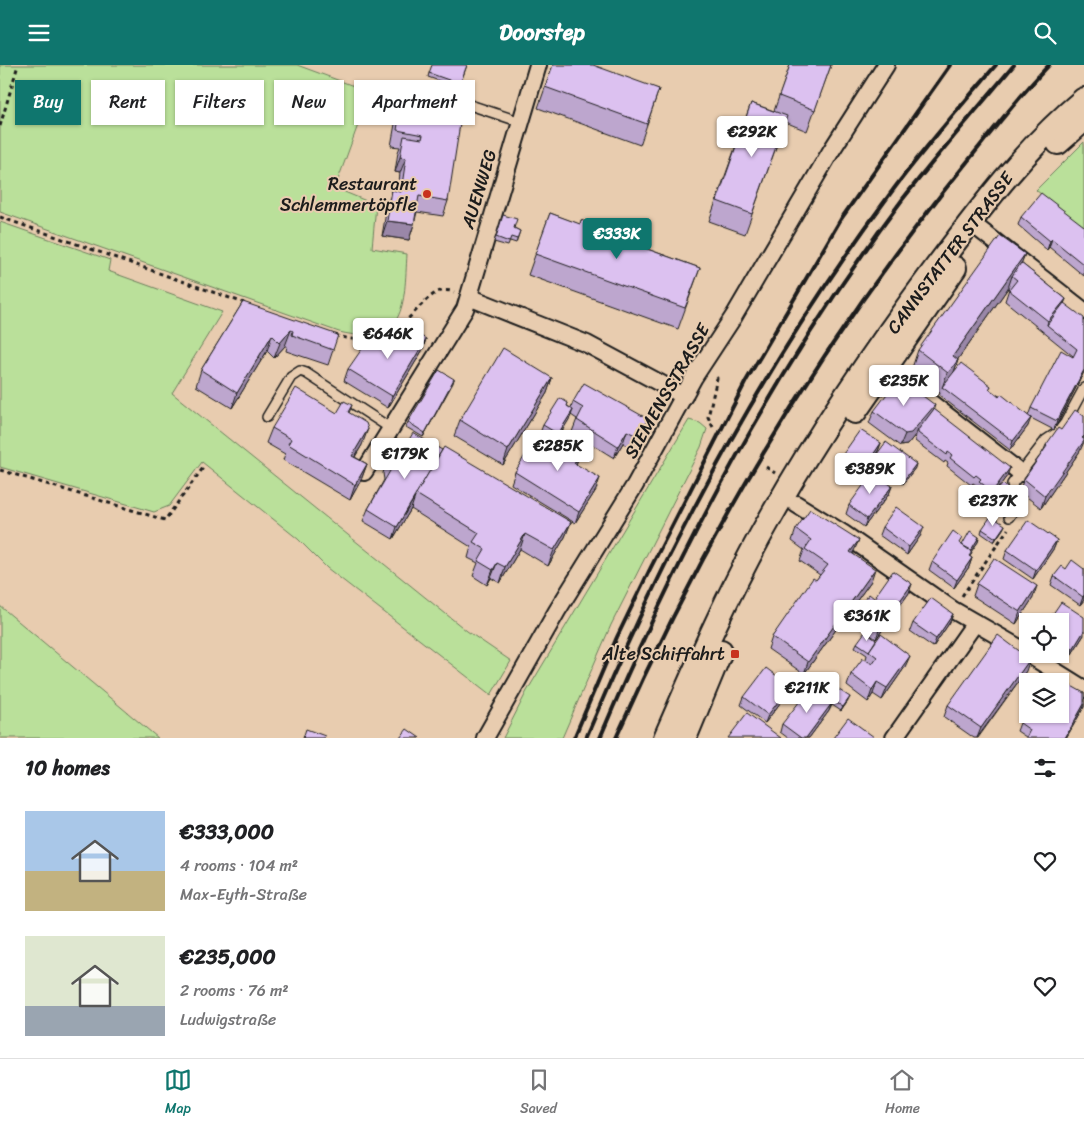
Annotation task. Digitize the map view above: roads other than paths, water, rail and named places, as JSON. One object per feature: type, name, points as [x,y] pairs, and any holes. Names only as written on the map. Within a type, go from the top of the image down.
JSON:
[{"type":"main road","name":"CANNSTATTER STRASSE","points":[[666,738],[733,589],[772,514],[1036,144],[1084,99]]},
{"type":"main road","name":"CANNSTATTER STRASSE","points":[[976,226],[1084,120]]},
{"type":"main road","name":"CANNSTATTER STRASSE","points":[[685,738],[743,603],[796,504],[878,363]]},
{"type":"street","name":"AUENWEG","points":[[364,472],[463,313],[470,297],[473,277],[538,65]]},
{"type":"street","name":"SIEMENSSTRASSE","points":[[485,738],[557,611],[635,485],[700,368],[734,316],[831,151],[886,65]]},
{"type":"street","points":[[976,226],[1084,311]]},
{"type":"street","points":[[470,297],[580,341],[684,396]]},
{"type":"street","points":[[878,363],[1021,473]]},
{"type":"street","points":[[796,504],[841,532],[953,610],[1019,649]]},
{"type":"street","points":[[894,738],[975,623]]},
{"type":"street","points":[[1042,663],[1084,689]]},
{"type":"lane","points":[[475,107],[521,122]]},
{"type":"lane","points":[[266,417],[291,377],[300,371],[306,373],[390,428]]},
{"type":"lane","points":[[1009,517],[1017,505],[1012,486],[1046,440],[1058,432],[1065,423],[1084,388]]},
{"type":"railway","points":[[574,738],[617,637],[746,381],[841,219],[950,65]]},
{"type":"railway","points":[[586,738],[650,595],[685,525],[760,389],[844,258],[890,194],[929,144],[996,65]]},
{"type":"railway","points":[[600,738],[631,667],[698,528],[734,460],[773,393],[814,327],[902,200],[1014,65]]},
{"type":"railway","points":[[616,738],[649,665],[722,524],[804,387],[848,321],[943,192],[995,127],[1049,65]]},
{"type":"place","name":"Restaurant Schlemmertöpfle","points":[[427,194]]},
{"type":"place","name":"Alte Schiffahrt","points":[[735,654]]}]
